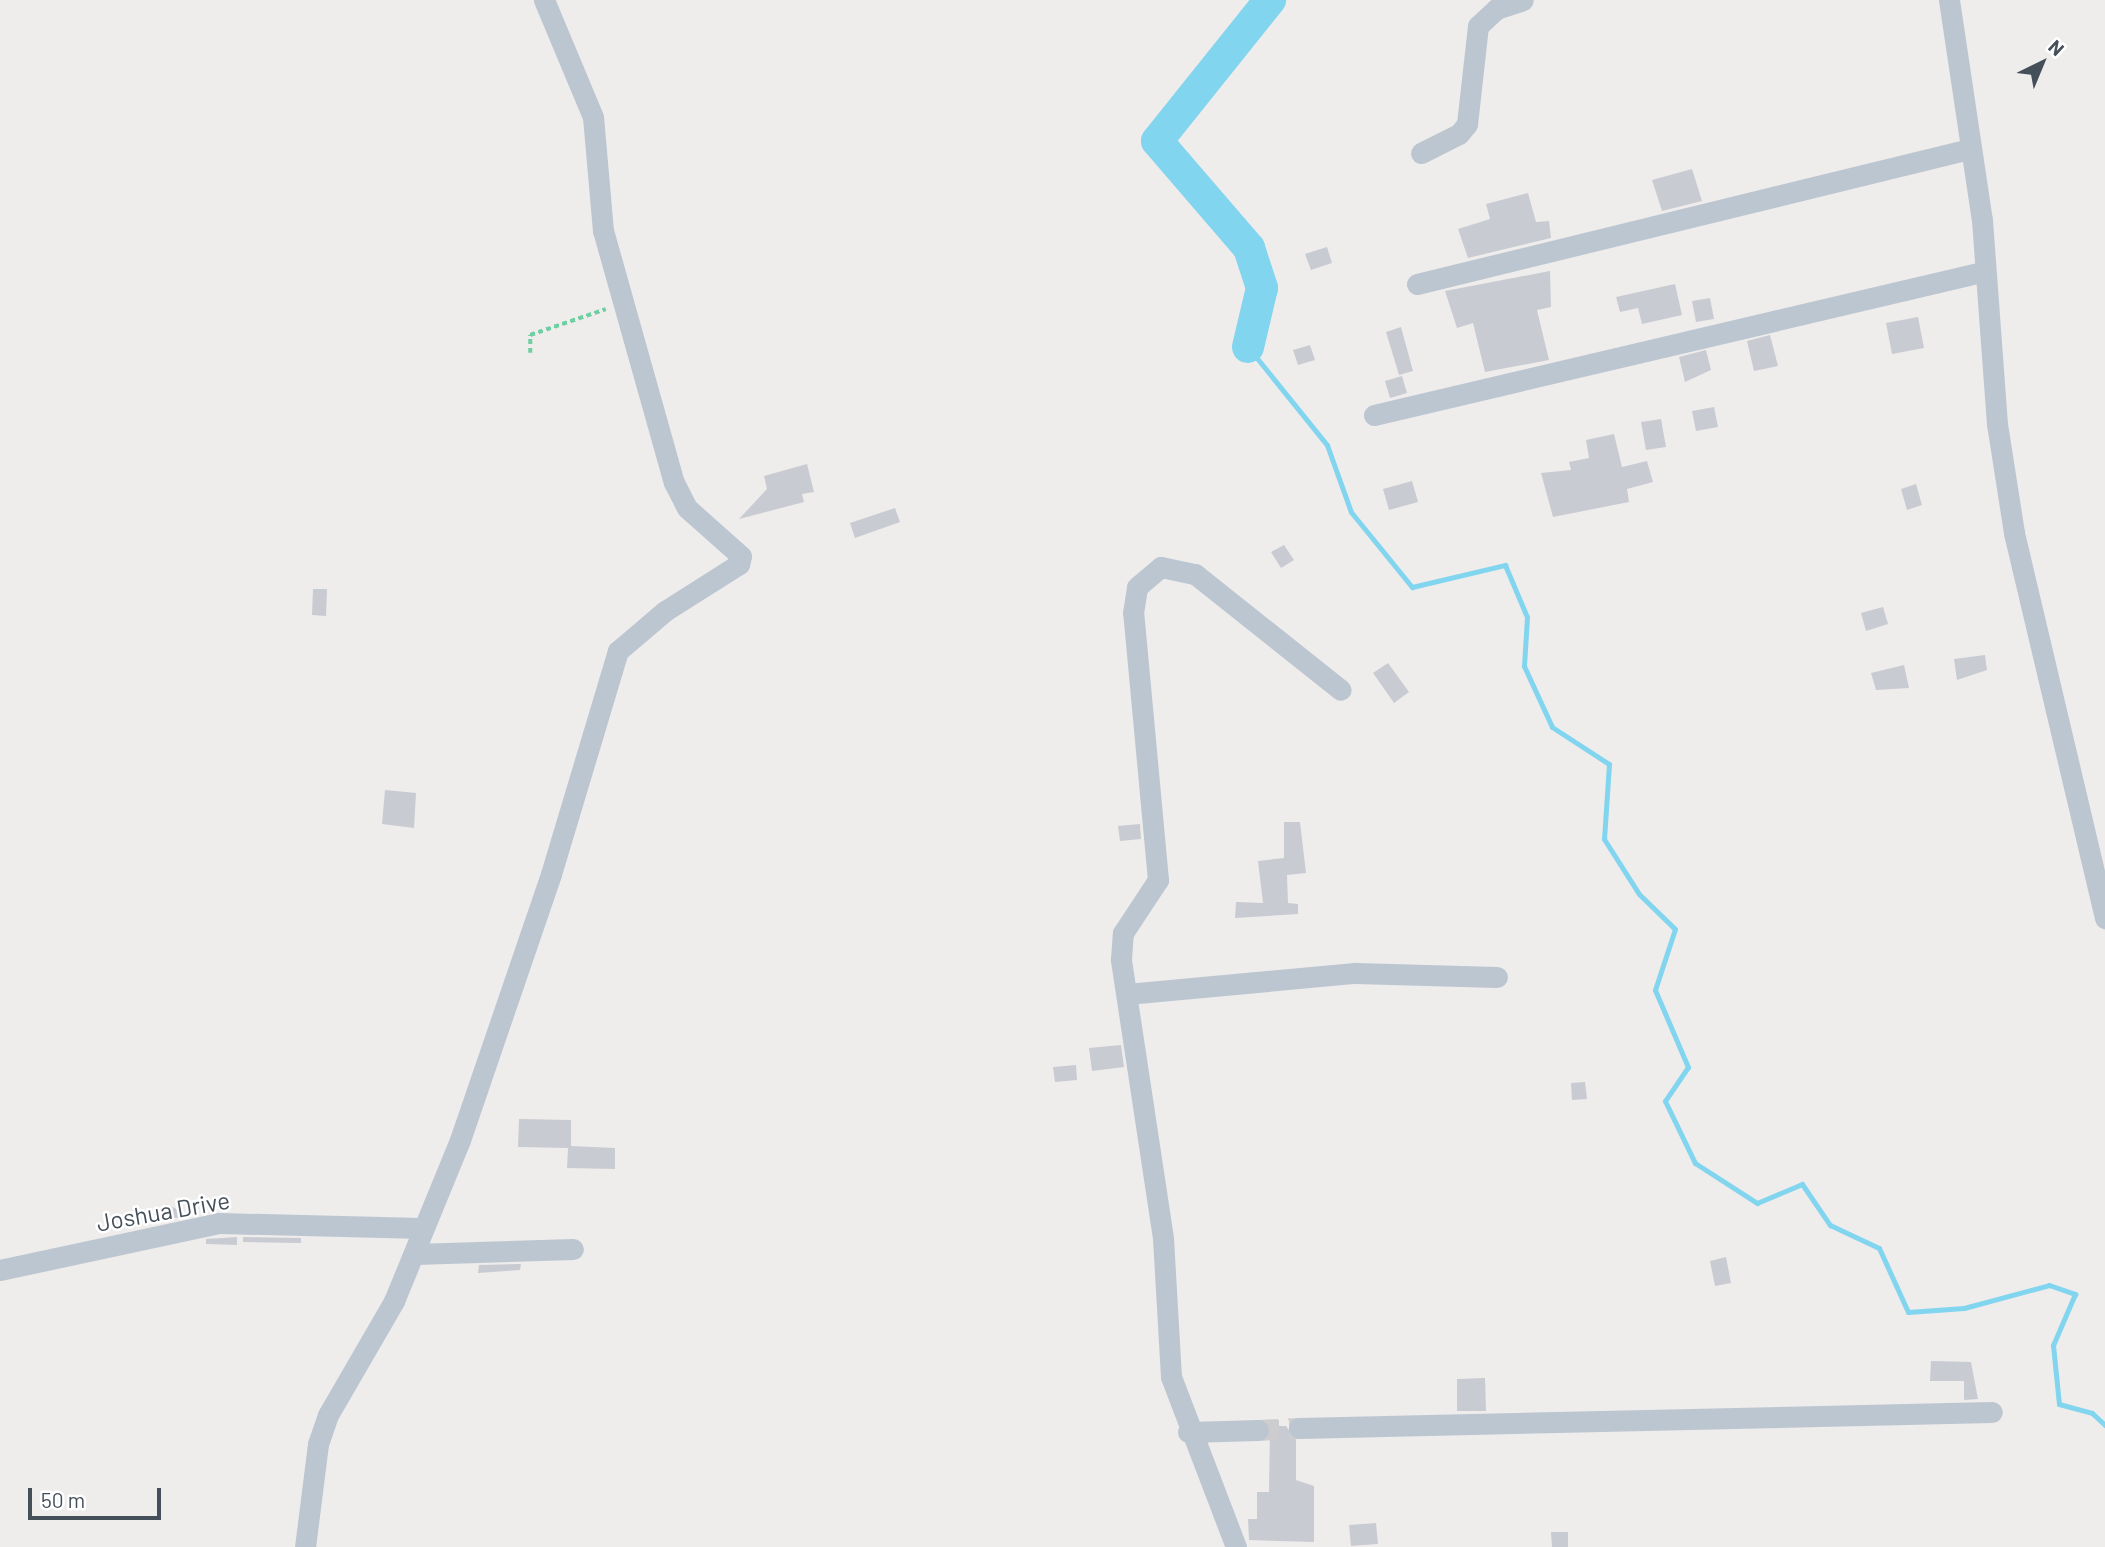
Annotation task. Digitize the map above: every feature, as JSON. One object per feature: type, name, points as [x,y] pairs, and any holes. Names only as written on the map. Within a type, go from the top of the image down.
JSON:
[{"type":"street","points":[[305,1547],[318,1444],[328,1415],[362,1363],[415,1254],[421,1228],[460,1140],[521,967],[618,651],[665,611],[739,564],[736,549],[687,508],[674,483],[622,304],[594,180],[593,117],[544,0]]},
{"type":"street","points":[[1421,153],[1459,134],[1467,124],[1478,26],[1496,9],[1523,0]]},
{"type":"street","points":[[1949,0],[1969,149],[1982,220],[1982,272],[2014,533],[2105,918]]},
{"type":"street","points":[[1417,284],[1969,149]]},
{"type":"street","points":[[1374,415],[1982,272]]},
{"type":"street","points":[[1236,1547],[1215,1484],[1188,1432],[1171,1377],[1163,1238],[1127,994],[1123,933],[1158,880],[1133,613],[1137,587],[1161,567],[1195,574],[1341,690]]},
{"type":"street","points":[[1127,994],[1355,973],[1497,977]]},
{"type":"street","name":"Joshua Drive","points":[[0,1270],[219,1223],[421,1228]]},
{"type":"street","points":[[415,1254],[573,1249]]},
{"type":"street","points":[[1299,1429],[1992,1412]]},
{"type":"street","points":[[1188,1432],[1258,1430]]},
{"type":"path","points":[[530,354],[530,335],[622,304]]},
{"type":"building","points":[[1692,169],[1702,201],[1662,211],[1652,180]]},
{"type":"building","points":[[1528,193],[1536,222],[1549,221],[1551,238],[1468,258],[1458,229],[1490,219],[1486,204]]},
{"type":"building","points":[[1327,247],[1332,263],[1311,270],[1305,254]]},
{"type":"building","points":[[1550,271],[1551,307],[1537,310],[1549,360],[1485,372],[1473,323],[1457,328],[1445,291]]},
{"type":"building","points":[[1675,284],[1682,315],[1642,324],[1638,308],[1620,312],[1616,297]]},
{"type":"building","points":[[1710,298],[1714,319],[1696,322],[1692,301]]},
{"type":"building","points":[[1918,317],[1924,348],[1892,354],[1886,323]]},
{"type":"building","points":[[1401,327],[1413,371],[1399,375],[1386,332]]},
{"type":"building","points":[[1770,335],[1778,366],[1754,371],[1747,341]]},
{"type":"building","points":[[1310,345],[1315,360],[1298,365],[1293,350]]},
{"type":"building","points":[[1706,350],[1711,370],[1685,382],[1679,357]]},
{"type":"building","points":[[1402,376],[1407,393],[1390,398],[1385,381]]},
{"type":"building","points":[[1714,407],[1718,427],[1696,431],[1692,411]]},
{"type":"building","points":[[1661,419],[1666,447],[1646,450],[1641,422]]},
{"type":"building","points":[[1614,434],[1622,467],[1647,461],[1653,482],[1627,489],[1629,502],[1553,517],[1541,473],[1571,470],[1569,462],[1589,458],[1586,440]]},
{"type":"building","points":[[807,464],[814,492],[802,494],[804,502],[739,519],[767,489],[764,476]]},
{"type":"building","points":[[1412,481],[1418,502],[1389,510],[1383,489]]},
{"type":"building","points":[[1916,484],[1922,505],[1907,510],[1901,489]]},
{"type":"building","points":[[895,508],[900,522],[855,538],[850,523]]},
{"type":"building","points":[[1284,545],[1294,560],[1281,568],[1271,552]]},
{"type":"building","points":[[313,589],[327,589],[326,616],[312,615]]},
{"type":"building","points":[[1883,607],[1888,624],[1866,631],[1861,613]]},
{"type":"building","points":[[1985,655],[1987,670],[1957,680],[1954,659]]},
{"type":"building","points":[[1388,663],[1409,692],[1394,703],[1373,673]]},
{"type":"building","points":[[1904,665],[1909,688],[1876,690],[1871,673]]},
{"type":"building","points":[[385,790],[416,793],[414,828],[382,824]]},
{"type":"building","points":[[1284,822],[1300,822],[1306,873],[1287,875],[1288,903],[1298,904],[1298,914],[1235,918],[1236,902],[1263,903],[1258,861],[1284,858]]},
{"type":"building","points":[[1140,824],[1141,839],[1120,841],[1118,826]]},
{"type":"building","points":[[1121,1045],[1124,1067],[1092,1071],[1089,1048]]},
{"type":"building","points":[[1076,1065],[1077,1080],[1055,1082],[1053,1067]]},
{"type":"building","points":[[1585,1082],[1587,1099],[1572,1100],[1571,1083]]},
{"type":"building","points":[[519,1119],[571,1120],[571,1146],[615,1148],[615,1169],[567,1168],[568,1148],[518,1147]]},
{"type":"building","points":[[166,1204],[181,1211],[178,1218],[159,1217]]},
{"type":"building","points":[[237,1237],[237,1245],[206,1244],[206,1239]]},
{"type":"building","points":[[243,1237],[301,1238],[301,1243],[243,1242]]},
{"type":"building","points":[[1726,1257],[1731,1283],[1715,1286],[1710,1261]]},
{"type":"building","points":[[521,1264],[520,1270],[478,1273],[479,1265]]},
{"type":"building","points":[[1931,1361],[1971,1362],[1978,1399],[1964,1400],[1964,1381],[1930,1381]]},
{"type":"building","points":[[1485,1378],[1486,1411],[1457,1411],[1457,1379]]},
{"type":"building","points":[[1270,1426],[1286,1426],[1296,1440],[1296,1480],[1314,1486],[1314,1542],[1249,1540],[1248,1519],[1257,1519],[1257,1492],[1269,1492]]},
{"type":"building","points":[[1376,1523],[1378,1544],[1351,1546],[1349,1525]]},
{"type":"building","points":[[1551,1532],[1568,1532],[1568,1547],[1552,1547]]},
{"type":"waterway","points":[[1248,347],[1262,288],[1249,248],[1157,141],[1270,0]]},
{"type":"waterway","points":[[1248,347],[1327,445],[1351,512],[1412,587],[1505,565],[1527,617],[1524,666],[1552,727],[1609,764],[1604,839],[1639,894],[1675,929],[1655,990],[1688,1067],[1665,1101],[1695,1163],[1757,1203],[1802,1184],[1830,1225],[1879,1248],[1908,1312],[1964,1308],[2049,1285],[2075,1294],[2053,1345],[2059,1404],[2092,1413],[2105,1425]]},
{"type":"tunnel","points":[[1258,1430],[1299,1428]]}]
